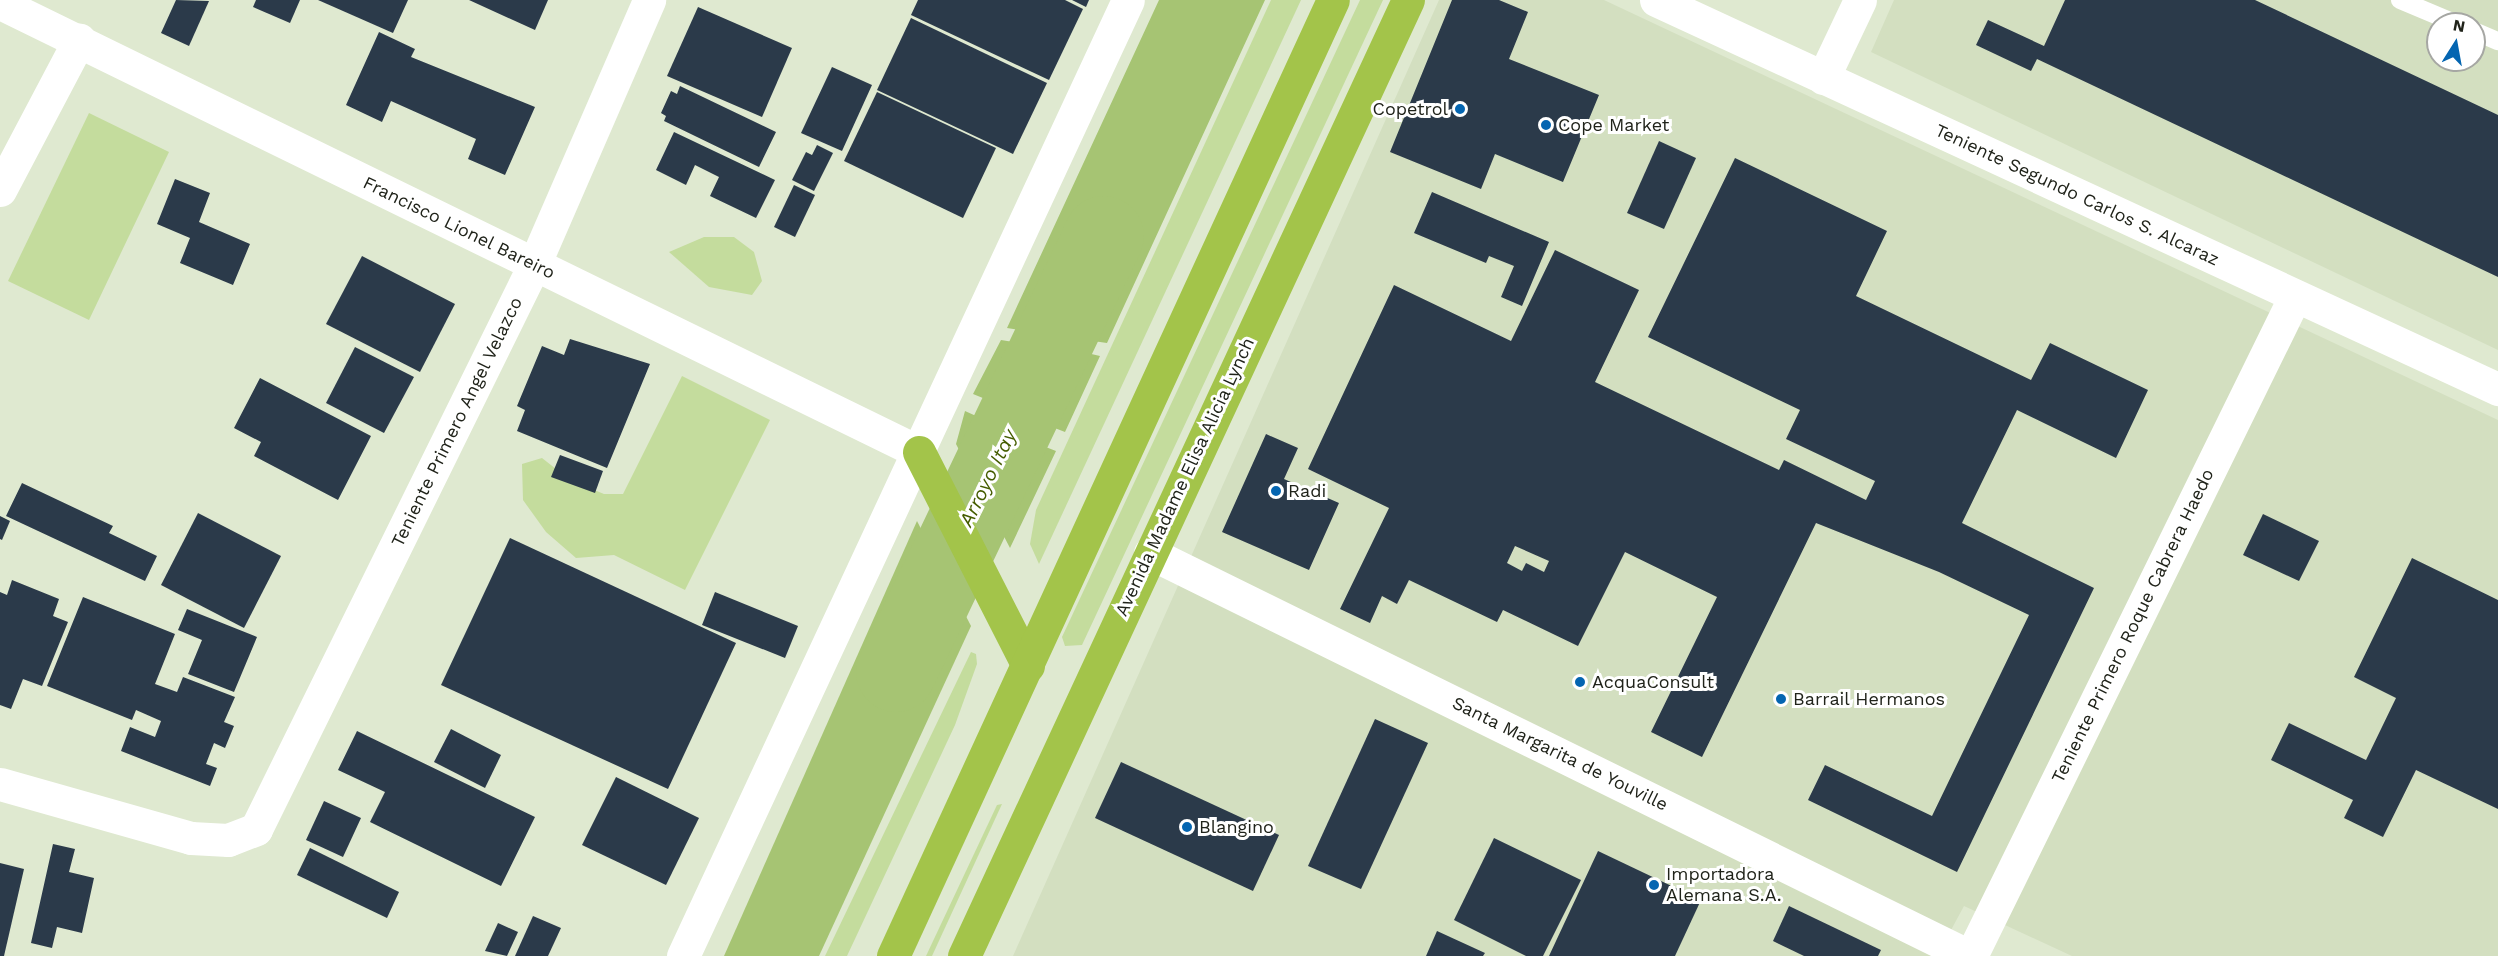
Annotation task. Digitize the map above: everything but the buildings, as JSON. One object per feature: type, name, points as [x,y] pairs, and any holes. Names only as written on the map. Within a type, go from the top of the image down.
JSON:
[{"type":"highway","points":[[892,956],[1028,666],[1333,0]]},
{"type":"highway","name":"Avenida Madame Elisa Alicia Lynch","points":[[964,956],[1407,0]]},
{"type":"highway","points":[[919,452],[1028,666]]},
{"type":"street","name":"Teniente Primero Angel Velazco","points":[[0,784],[191,838],[228,840],[256,829],[534,265],[649,0]]},
{"type":"street","points":[[683,956],[1128,0]]},
{"type":"street","name":"Teniente Segundo Carlos S. Alcaraz","points":[[1656,0],[2498,389]]},
{"type":"street","points":[[1823,78],[1860,0]]},
{"type":"street","name":"Francisco Lionel Bareiro","points":[[0,3],[919,452]]},
{"type":"street","points":[[0,190],[78,40]]},
{"type":"street","name":"Teniente Primero Roque Cabrera Haedo","points":[[1970,956],[2295,296]]},
{"type":"street","name":"Santa Margarita de Youville","points":[[1150,553],[1970,956]]},
{"type":"lane","points":[[2400,0],[2428,12]]},
{"type":"shaded area","points":[[1271,0],[1301,0],[1039,564],[1030,544],[1036,510]]},
{"type":"shaded area","points":[[1360,0],[1383,0],[1082,645],[1065,646],[1062,637]]},
{"type":"shaded area","points":[[1439,0],[1604,0],[2498,420],[2498,956],[2072,956],[1964,906],[1937,956],[1013,956]]},
{"type":"shaded area","points":[[1894,0],[2498,0],[2498,350],[1871,52]]},
{"type":"shaded area","points":[[89,113],[169,152],[89,320],[8,281]]},
{"type":"shaded area","points":[[704,237],[734,237],[754,252],[762,281],[752,295],[709,287],[669,252]]},
{"type":"shaded area","points":[[682,376],[770,420],[685,590],[614,555],[576,558],[546,532],[523,500],[522,464],[542,458],[570,480],[604,494],[623,494]]},
{"type":"shaded area","points":[[971,652],[976,654],[977,664],[955,725],[847,956],[825,956]]},
{"type":"shaded area","points":[[1002,804],[932,956],[926,956],[997,805]]},
{"type":"water","points":[[1159,0],[1265,0],[1107,343],[1093,341],[1087,353],[1100,356],[1065,432],[1047,425],[1038,444],[1047,424],[973,394],[1001,340],[1085,353],[1091,342],[1007,328]]},
{"type":"water","points":[[965,411],[1056,451],[1010,548],[956,444]]},
{"type":"water","points":[[917,521],[971,626],[819,956],[724,956]]},
{"type":"waterway","name":"Arroyo Itay","points":[[896,672],[1104,236]]},
{"type":"place","name":"Copetrol","points":[[1460,109]]},
{"type":"place","name":"Cope Market","points":[[1546,125]]},
{"type":"place","name":"Radi","points":[[1276,491]]},
{"type":"place","name":"AcquaConsult","points":[[1580,682]]},
{"type":"place","name":"Barrail Hermanos","points":[[1781,699]]},
{"type":"place","name":"Blangino","points":[[1187,827]]},
{"type":"place","name":"Importadora Alemana S.A.","points":[[1654,885]]}]
